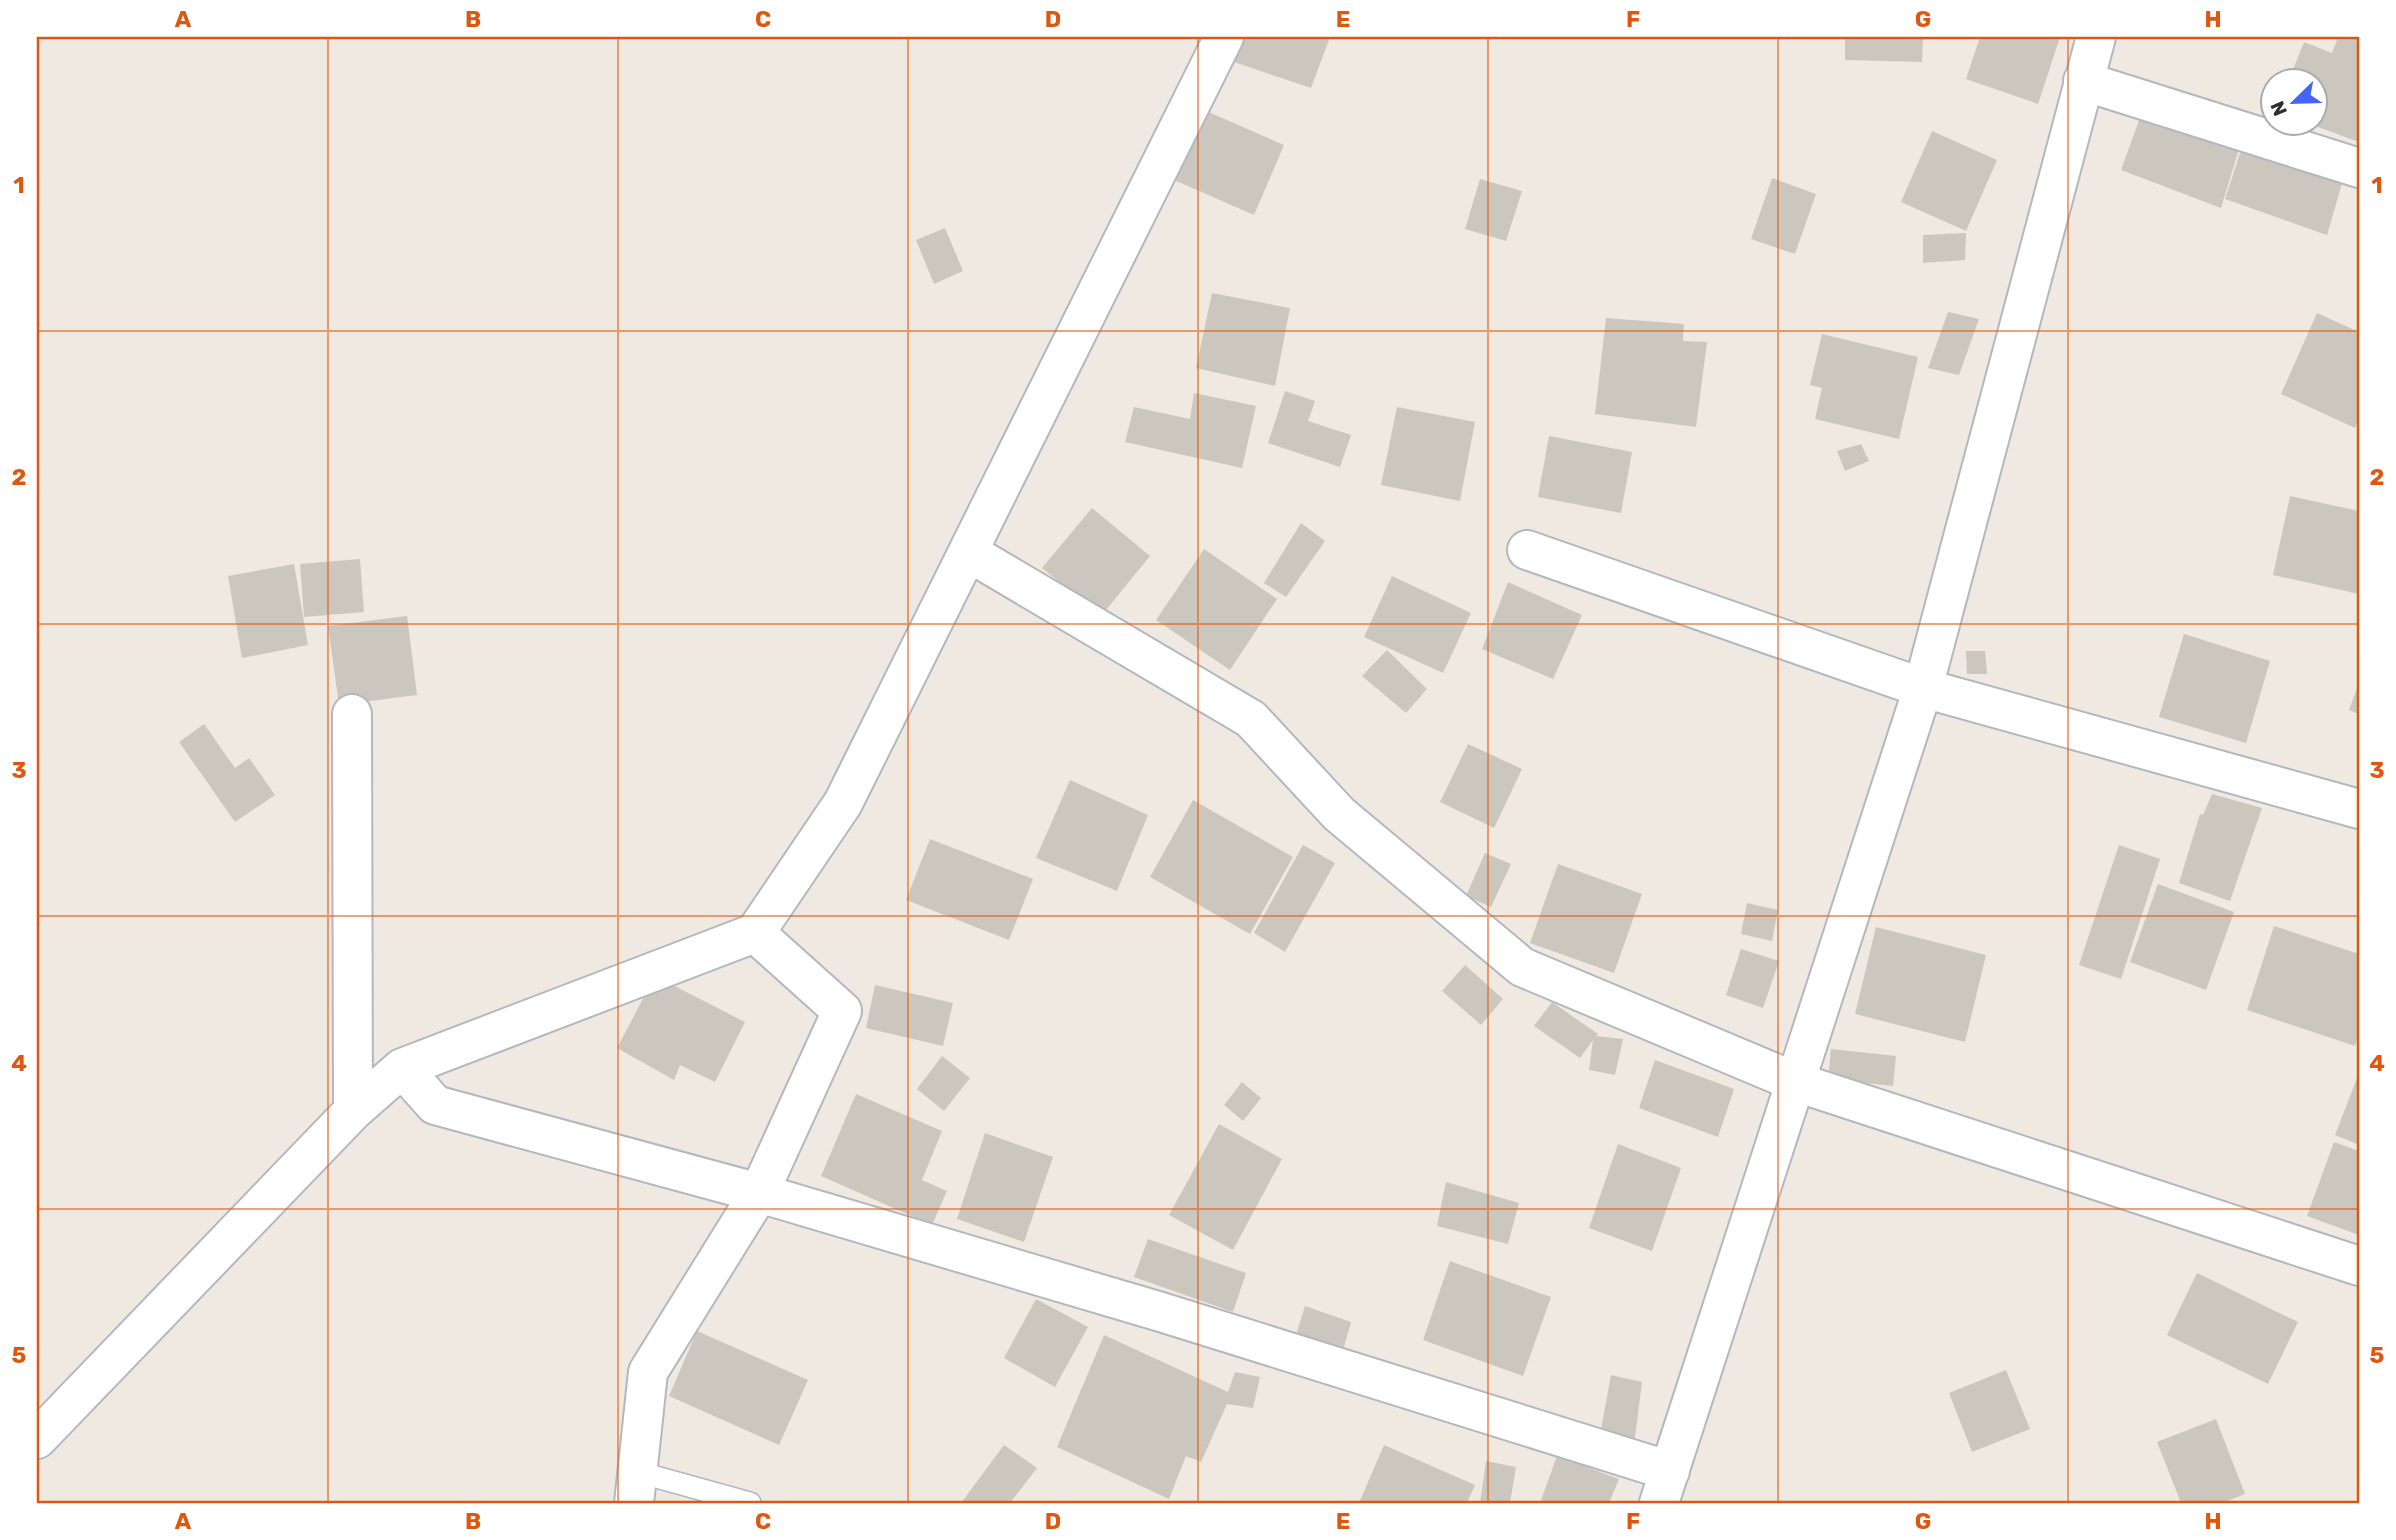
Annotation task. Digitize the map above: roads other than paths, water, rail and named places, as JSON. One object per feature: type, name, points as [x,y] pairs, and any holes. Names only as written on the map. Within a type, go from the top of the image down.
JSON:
[{"type":"street","points":[[37,1439],[354,1111],[402,1068],[755,933],[843,803],[1224,37]]},
{"type":"street","points":[[402,1068],[435,1105],[759,1194],[1161,1312],[1665,1487],[1923,688],[2096,37]]},
{"type":"street","points":[[2083,81],[2359,168]]},
{"type":"street","points":[[1527,550],[1923,688],[2359,809]]},
{"type":"street","points":[[968,552],[1251,719],[1339,814],[1522,967],[1796,1082],[2359,1266]]},
{"type":"street","points":[[352,713],[354,1111]]},
{"type":"street","points":[[636,1487],[648,1372],[759,1194],[842,1011],[755,933]]},
{"type":"lane","points":[[636,1487],[750,1503]]}]
